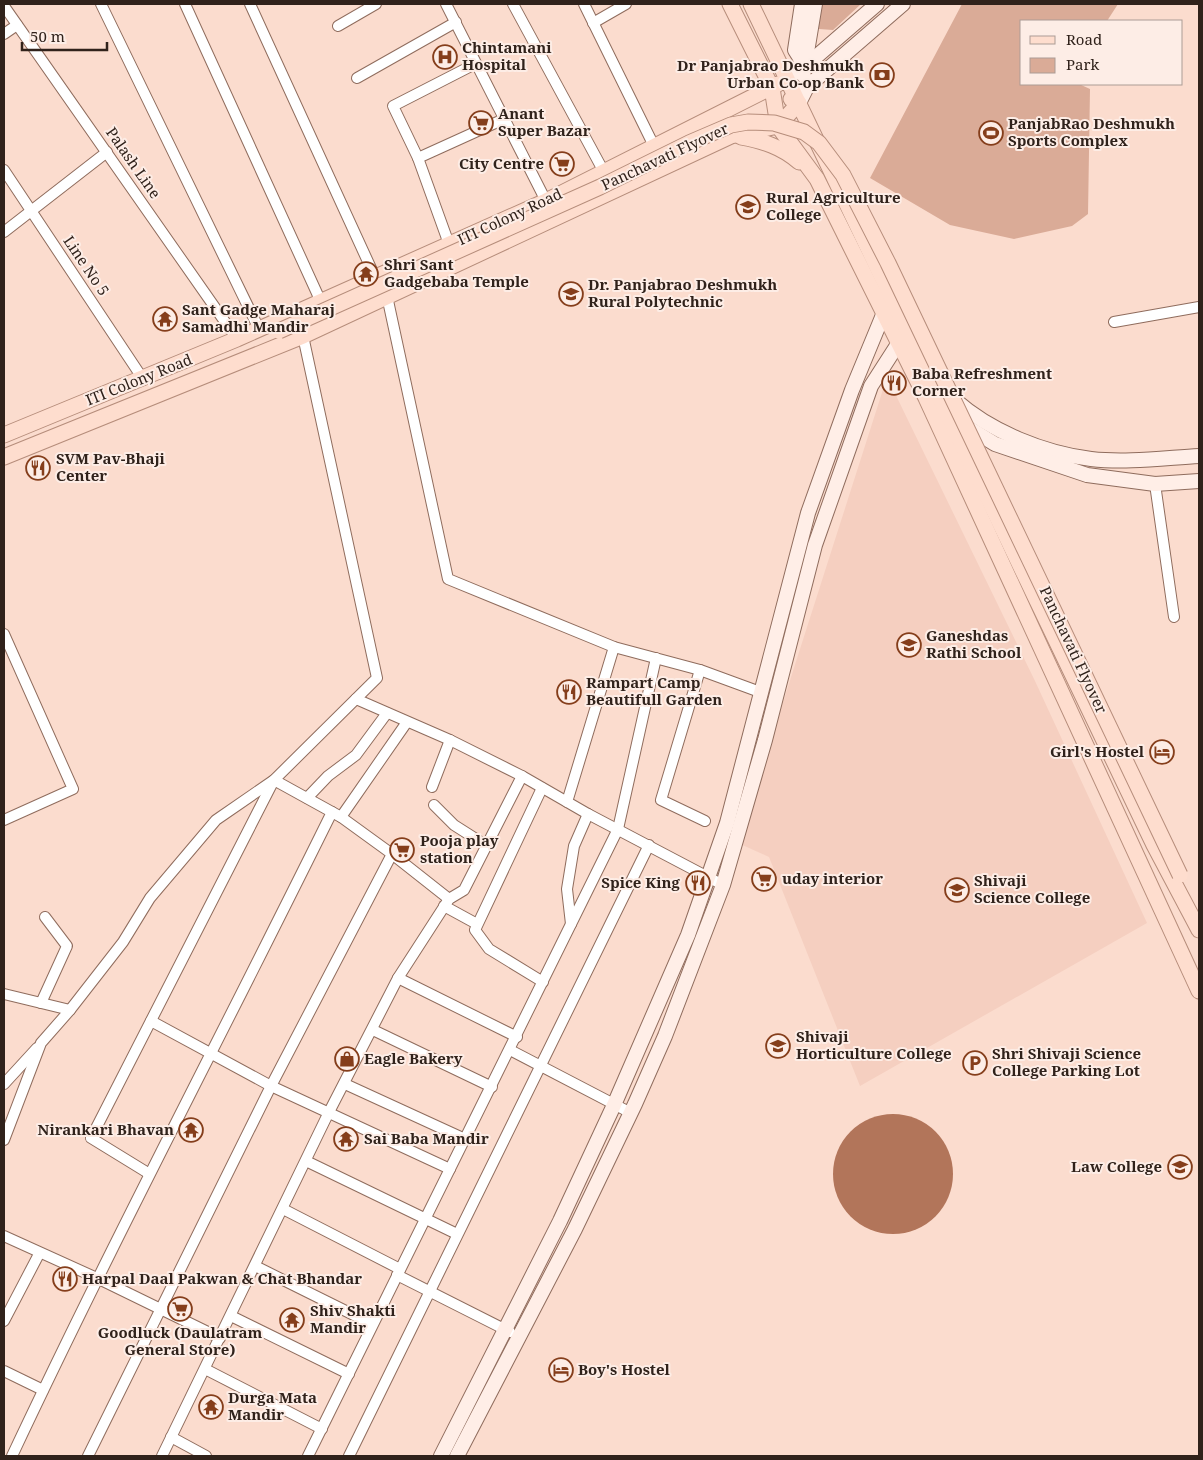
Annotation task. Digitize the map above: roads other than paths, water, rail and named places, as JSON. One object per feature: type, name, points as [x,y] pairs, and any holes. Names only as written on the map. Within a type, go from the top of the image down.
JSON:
[{"type":"main road","points":[[730,4],[772,88],[778,126],[816,179],[926,398],[1199,991]]},
{"type":"main road","points":[[751,4],[788,77],[792,100],[895,302],[1154,845],[1199,930]]},
{"type":"main road","name":"ITI Colony Road","points":[[4,435],[248,334],[546,201],[772,88],[788,77]]},
{"type":"main road","points":[[772,88],[792,100]]},
{"type":"main road","points":[[4,457],[303,336],[731,136],[778,126],[792,100]]},
{"type":"main road","name":"Panchavati Flyover","points":[[248,334],[261,338],[279,331],[600,187],[731,125],[748,122],[774,123],[804,132],[819,143],[843,174],[955,400],[1180,876],[1185,903]]},
{"type":"main road","points":[[731,136],[763,141],[788,153],[816,179]]},
{"type":"street","points":[[101,4],[248,334]]},
{"type":"street","points":[[185,4],[321,302]]},
{"type":"street","points":[[250,4],[375,277]]},
{"type":"street","points":[[338,26],[376,4]]},
{"type":"street","points":[[446,4],[546,201]]},
{"type":"street","points":[[513,4],[604,172]]},
{"type":"street","points":[[584,4],[654,146]]},
{"type":"street","points":[[593,23],[626,4]]},
{"type":"street","points":[[802,4],[796,50],[807,87]]},
{"type":"street","points":[[801,64],[807,52],[815,4]]},
{"type":"street","points":[[788,77],[801,64],[877,4]]},
{"type":"street","points":[[792,100],[903,4]]},
{"type":"street","name":"Palash Line","points":[[4,6],[107,152],[248,334]]},
{"type":"street","points":[[358,78],[456,22]]},
{"type":"street","points":[[4,34],[17,24]]},
{"type":"street","points":[[449,244],[418,158],[393,106],[475,64]]},
{"type":"street","points":[[418,158],[504,119]]},
{"type":"street","points":[[4,232],[107,152]]},
{"type":"street","name":"Line No 5","points":[[4,170],[143,379]]},
{"type":"street","points":[[387,296],[448,579],[614,647],[700,670],[760,692]]},
{"type":"street","points":[[441,1456],[560,1222],[614,1105],[688,935],[726,823],[808,513],[852,390],[883,315],[895,302]]},
{"type":"street","points":[[1114,322],[1199,307]]},
{"type":"street","points":[[457,1456],[575,1229],[631,1113],[665,1036],[723,884],[765,740],[815,545],[877,374],[898,344],[910,334]]},
{"type":"street","points":[[4,1084],[70,1010],[123,942],[150,898],[216,820],[274,780],[378,678],[303,336]]},
{"type":"street","points":[[926,398],[995,444],[1078,472],[1155,484],[1198,480]]},
{"type":"street","name":"Panchavati Flyover","points":[[955,400],[980,420],[1026,441],[1059,453],[1092,459],[1199,456]]},
{"type":"street","points":[[1155,484],[1174,617]]},
{"type":"street","points":[[779,623],[794,626]]},
{"type":"street","points":[[4,634],[73,789],[4,820]]},
{"type":"street","points":[[566,802],[614,647]]},
{"type":"street","points":[[308,1456],[372,1324],[517,1037],[618,829],[656,658]]},
{"type":"street","points":[[700,670],[661,800],[705,821]]},
{"type":"street","points":[[356,699],[450,740],[522,776],[566,802],[707,878],[723,884]]},
{"type":"street","points":[[307,798],[328,776],[356,754],[387,713]]},
{"type":"street","points":[[12,1456],[43,1390],[100,1279],[148,1173],[337,814],[407,722]]},
{"type":"street","points":[[432,787],[450,740]]},
{"type":"street","points":[[162,1456],[328,1114],[373,1030],[398,978],[446,903],[464,890],[522,776]]},
{"type":"street","points":[[274,780],[337,814],[392,854],[446,903],[477,924]]},
{"type":"street","points":[[148,1173],[91,1138],[274,780]]},
{"type":"street","points":[[542,788],[475,930],[489,949],[543,982]]},
{"type":"street","points":[[434,804],[454,825],[487,846]]},
{"type":"street","points":[[572,924],[567,888],[574,846],[588,814]]},
{"type":"street","points":[[349,1456],[648,845]]},
{"type":"street","points":[[88,1456],[271,1086],[392,854]]},
{"type":"street","points":[[41,1003],[67,946],[45,917]]},
{"type":"street","points":[[398,978],[517,1037]]},
{"type":"street","points":[[4,994],[70,1010]]},
{"type":"street","points":[[150,1021],[271,1086],[450,1169]]},
{"type":"street","points":[[373,1030],[492,1087]]},
{"type":"street","points":[[4,1140],[41,1043]]},
{"type":"street","points":[[510,1050],[631,1113]]},
{"type":"street","points":[[345,1084],[465,1139]]},
{"type":"street","points":[[306,1161],[457,1234]]},
{"type":"street","points":[[283,1209],[519,1337]]},
{"type":"street","points":[[4,1236],[39,1254],[100,1279],[220,1338]]},
{"type":"street","points":[[4,1321],[39,1254]]},
{"type":"street","points":[[255,1266],[372,1324]]},
{"type":"street","points":[[231,1316],[349,1374]]},
{"type":"street","points":[[205,1369],[322,1428]]},
{"type":"street","points":[[4,1371],[43,1390]]},
{"type":"street","points":[[171,1437],[206,1456]]},
{"type":"place","name":"Chintamani Hospital","points":[[445,57]]},
{"type":"place","name":"Dr Panjabrao Deshmukh Urban Co-op Bank","points":[[882,75]]},
{"type":"place","name":"Anant Super Bazar","points":[[481,123]]},
{"type":"place","name":"PanjabRao Deshmukh Sports Complex","points":[[991,133]]},
{"type":"place","name":"City Centre","points":[[562,164]]},
{"type":"place","name":"Rural Agriculture College","points":[[748,207]]},
{"type":"place","name":"Shri Sant Gadgebaba Temple","points":[[366,274]]},
{"type":"place","name":"Dr. Panjabrao Deshmukh Rural Polytechnic","points":[[571,294]]},
{"type":"place","name":"Sant Gadge Maharaj Samadhi Mandir","points":[[165,319]]},
{"type":"place","name":"Baba Refreshment Corner","points":[[894,383]]},
{"type":"place","name":"SVM Pav-Bhaji Center","points":[[38,468]]},
{"type":"place","name":"Ganeshdas Rathi School","points":[[909,645]]},
{"type":"place","name":"Rampart Camp Beautifull Garden","points":[[569,692]]},
{"type":"place","name":"Girl's Hostel","points":[[1162,752]]},
{"type":"place","name":"Pooja play station","points":[[402,850]]},
{"type":"place","name":"uday interior","points":[[764,879]]},
{"type":"place","name":"Spice King","points":[[698,883]]},
{"type":"place","name":"Shivaji Science College","points":[[957,890]]},
{"type":"place","name":"Shivaji Horticulture College","points":[[778,1046]]},
{"type":"place","name":"Eagle Bakery","points":[[347,1059]]},
{"type":"place","name":"Shri Shivaji Science College Parking Lot","points":[[975,1063]]},
{"type":"place","name":"Nirankari Bhavan","points":[[191,1130]]},
{"type":"place","name":"Sai Baba Mandir","points":[[346,1139]]},
{"type":"place","name":"Law College","points":[[1180,1167]]},
{"type":"place","name":"Harpal Daal Pakwan & Chat Bhandar","points":[[65,1279]]},
{"type":"place","name":"Goodluck (Daulatram General Store)","points":[[180,1309]]},
{"type":"place","name":"Shiv Shakti Mandir","points":[[292,1320]]},
{"type":"place","name":"Boy's Hostel","points":[[561,1370]]},
{"type":"place","name":"Durga Mata Mandir","points":[[211,1407]]}]
